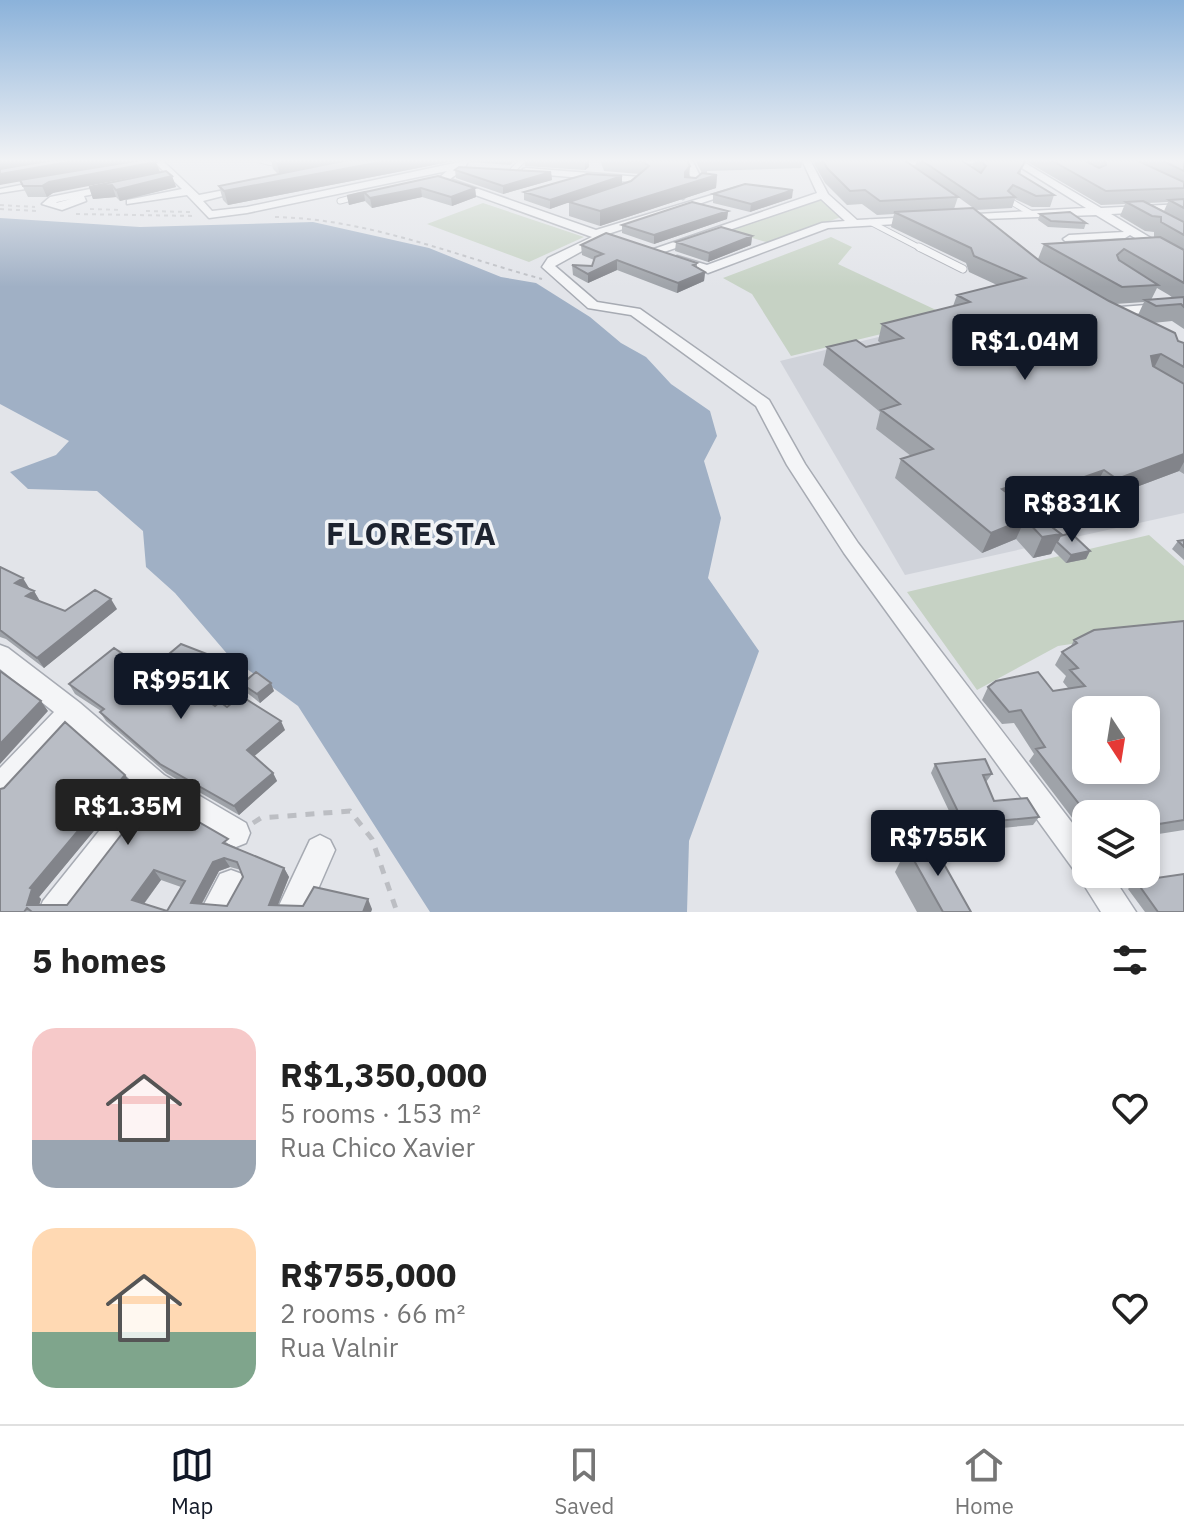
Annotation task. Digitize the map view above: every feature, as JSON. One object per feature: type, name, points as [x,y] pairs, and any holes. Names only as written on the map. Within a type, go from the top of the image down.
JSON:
[{"type":"street","points":[[197,203],[202,214],[218,215],[282,203]]},
{"type":"street","points":[[504,203],[605,237]]},
{"type":"street","points":[[683,203],[747,218]]},
{"type":"street","points":[[691,203],[557,258],[548,267],[593,305],[635,312],[763,403],[796,465],[851,548],[1072,846]]},
{"type":"street","points":[[800,203],[645,250],[708,269],[826,225],[929,219]]},
{"type":"street","points":[[830,203],[853,222]]},
{"type":"street","points":[[953,203],[984,226]]},
{"type":"street","points":[[1076,203],[1184,263]]},
{"type":"street","points":[[943,218],[1184,207]]},
{"type":"street","points":[[546,217],[571,209]]},
{"type":"street","points":[[1139,209],[1162,222]]},
{"type":"street","points":[[1092,211],[1184,271]]},
{"type":"street","points":[[717,228],[771,245]]},
{"type":"street","points":[[1069,239],[1125,235]]},
{"type":"street","points":[[557,258],[578,266]]},
{"type":"street","points":[[1151,292],[1178,306]]},
{"type":"street","points":[[1095,304],[1133,325]]},
{"type":"street","points":[[1108,312],[1178,306]]},
{"type":"street","points":[[0,655],[71,711],[154,784],[236,833]]},
{"type":"street","points":[[0,787],[71,711]]},
{"type":"street","points":[[54,912],[154,784]]},
{"type":"street","points":[[292,912],[320,850]]},
{"type":"street","points":[[1103,888],[1120,912]]},
{"type":"lane","points":[[1013,203],[1032,214]]},
{"type":"lane","points":[[870,222],[963,269]]},
{"type":"path","points":[[0,207],[45,208]]},
{"type":"path","points":[[0,207],[42,212]]},
{"type":"path","points":[[75,209],[202,214]]},
{"type":"path","points":[[70,214],[202,214]]},
{"type":"path","points":[[268,217],[326,217],[385,231],[540,279]]},
{"type":"shaded area","points":[[1030,300],[1184,370],[1184,513],[905,575],[780,361]]},
{"type":"green space","points":[[483,203],[584,237],[529,262],[427,224]]},
{"type":"green space","points":[[808,203],[824,203],[841,217],[769,243],[723,229]]},
{"type":"green space","points":[[831,237],[852,247],[838,264],[951,317],[791,356],[752,294],[723,278]]},
{"type":"green space","points":[[1149,535],[1184,566],[1184,627],[1058,646],[977,690],[907,592]]},
{"type":"water","points":[[0,218],[140,227],[313,222],[429,248],[501,277],[536,283],[646,357],[671,384],[710,411],[717,436],[704,461],[721,518],[708,578],[759,651],[689,841],[687,912],[430,912],[298,706],[229,656],[175,593],[146,567],[143,531],[97,491],[28,489],[10,472],[56,455],[69,441],[0,404]]},
{"type":"building","points":[[571,203],[627,203],[600,211]]},
{"type":"building","points":[[690,203],[728,211],[654,235],[622,225]]},
{"type":"building","points":[[1127,203],[1146,203],[1184,222],[1184,235],[1161,222],[1161,217],[1152,216]]},
{"type":"building","points":[[973,208],[1041,262],[1109,301],[1175,333],[1178,341],[1184,343],[1184,367],[1161,354],[1151,356],[1153,366],[1184,384],[1184,454],[1117,479],[1104,470],[1050,489],[1035,478],[1002,489],[1061,534],[1042,537],[1025,519],[991,533],[901,459],[933,449],[881,410],[900,404],[827,347],[856,340],[866,347],[903,338],[882,324],[970,302],[957,295],[1025,278],[974,256],[971,248],[894,212]]},
{"type":"building","points":[[1070,212],[1086,223],[1051,221],[1040,214]]},
{"type":"building","points":[[721,227],[752,236],[709,253],[676,242]]},
{"type":"building","points":[[606,233],[697,263],[693,265],[705,272],[678,283],[617,260],[588,274],[572,265],[592,266],[595,257],[603,254],[581,245]]},
{"type":"building","points":[[1160,237],[1184,250],[1184,283],[1124,249],[1117,255],[1119,260],[1158,285],[1122,287],[1044,244]]},
{"type":"building","points":[[1184,297],[1184,307],[1181,304],[1156,306],[1145,300]]},
{"type":"building","points":[[1071,533],[1090,551],[1071,555],[1057,542],[1060,536]]},
{"type":"building","points":[[0,567],[23,578],[15,583],[34,591],[26,596],[65,611],[95,590],[111,599],[37,658],[0,630]]},
{"type":"building","points":[[1184,621],[1184,820],[1160,824],[1160,800],[1076,800],[1036,749],[1045,747],[1021,710],[1009,712],[988,687],[996,681],[1038,672],[1053,691],[1085,686],[1070,670],[1078,668],[1062,652],[1077,643],[1074,640],[1094,630]]},
{"type":"building","points":[[181,644],[207,654],[185,671],[196,679],[187,686],[215,706],[220,702],[227,707],[241,696],[281,721],[247,750],[273,773],[234,806],[160,764],[100,712],[104,709],[69,684],[114,648],[135,662],[144,663],[150,659],[157,664]]},
{"type":"building","points":[[0,671],[41,701],[0,744]]},
{"type":"building","points":[[256,672],[271,683],[257,694],[242,684]]},
{"type":"building","points":[[65,722],[125,775],[30,888],[27,905],[67,905],[152,795],[228,839],[223,843],[284,868],[269,905],[303,906],[314,887],[368,899],[363,912],[32,912],[27,908],[24,912],[0,912],[0,789]],"holes":[[[224,858],[237,862],[243,877],[227,906],[191,903],[213,862]],[[154,870],[185,881],[167,911],[132,900]]]},
{"type":"building","points":[[985,759],[992,774],[983,775],[994,801],[1027,798],[1039,817],[964,824],[935,764]]},
{"type":"building","points":[[931,841],[971,912],[943,912],[907,848]]},
{"type":"building","points":[[1184,874],[1184,912],[1158,912],[1141,888],[1160,888],[1160,878]]},
{"type":"district","name":"FLORESTA","points":[[412,534]]}]
